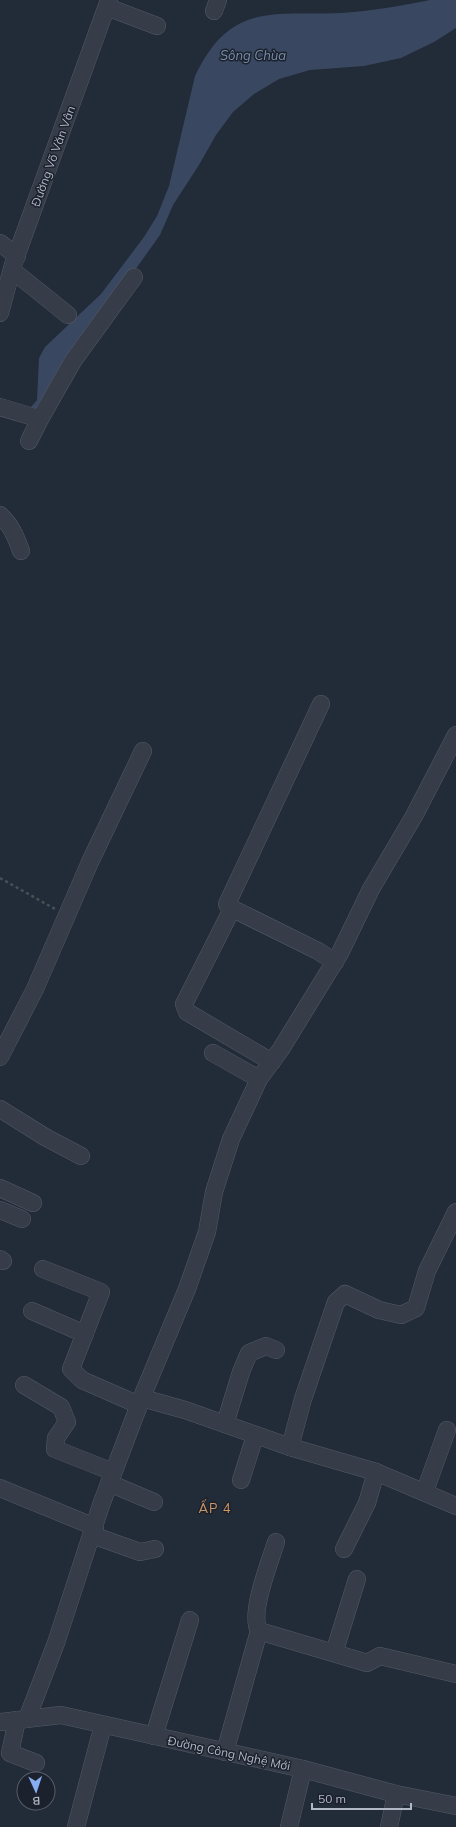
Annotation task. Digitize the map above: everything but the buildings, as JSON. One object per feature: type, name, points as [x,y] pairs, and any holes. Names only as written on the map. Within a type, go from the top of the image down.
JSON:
[{"type":"street","points":[[108,3],[157,26]]},
{"type":"street","name":"Đường Võ Văn Vân","points":[[0,313],[14,263],[108,3]]},
{"type":"street","points":[[0,243],[14,263],[68,315]]},
{"type":"street","points":[[29,442],[73,361],[134,277]]},
{"type":"street","points":[[0,407],[40,420]]},
{"type":"street","points":[[0,515],[8,523],[21,551]]},
{"type":"street","points":[[321,704],[227,904],[232,909],[318,951],[335,962]]},
{"type":"street","points":[[36,1763],[10,1753],[9,1722],[56,1643],[111,1478],[187,1289],[207,1232],[214,1192],[231,1139],[259,1079],[272,1062],[335,962],[371,889],[414,816],[456,735]]},
{"type":"street","points":[[0,1057],[35,988],[67,914],[143,751]]},
{"type":"street","points":[[232,909],[184,1004],[184,1009],[272,1062]]},
{"type":"street","points":[[213,1053],[259,1079]]},
{"type":"street","points":[[0,1109],[45,1137],[81,1156]]},
{"type":"street","points":[[0,1188],[33,1203]]},
{"type":"street","points":[[0,1210],[22,1219]]},
{"type":"street","points":[[290,1447],[303,1399],[336,1302],[345,1294],[379,1310],[401,1315],[416,1308],[427,1271],[456,1212]]},
{"type":"street","points":[[43,1269],[101,1292],[71,1369],[82,1380],[141,1401],[184,1410],[255,1436],[376,1472],[425,1491],[456,1506]]},
{"type":"street","points":[[32,1311],[85,1334]]},
{"type":"street","points":[[225,1424],[241,1372],[249,1353],[266,1346],[276,1350]]},
{"type":"street","points":[[24,1385],[61,1407],[67,1422],[56,1438],[55,1449],[154,1502]]},
{"type":"street","points":[[425,1491],[447,1430]]},
{"type":"street","points":[[241,1480],[255,1436]]},
{"type":"street","points":[[344,1549],[367,1503],[376,1472]]},
{"type":"street","points":[[0,1488],[140,1552],[156,1549]]},
{"type":"street","points":[[225,1752],[259,1631],[256,1624],[256,1616],[260,1594],[276,1542]]},
{"type":"street","points":[[334,1653],[357,1579]]},
{"type":"street","points":[[154,1736],[190,1620]]},
{"type":"street","points":[[259,1631],[367,1663],[380,1656],[456,1674]]},
{"type":"street","name":"Đường Công Nghệ Mới","points":[[9,1722],[61,1715],[303,1769],[396,1794],[456,1806]]},
{"type":"street","points":[[76,1827],[103,1725]]},
{"type":"street","points":[[289,1827],[303,1769]]},
{"type":"street","points":[[389,1827],[396,1794]]},
{"type":"path","points":[[0,878],[48,906],[67,914]]},
{"type":"water","name":"Sông Chùa","points":[[430,0],[456,0],[456,28],[434,42],[401,58],[364,66],[310,70],[279,79],[254,94],[233,112],[216,135],[199,165],[173,205],[160,235],[130,277],[43,411],[30,408],[37,400],[39,358],[45,347],[101,294],[144,237],[157,216],[169,186],[195,76],[209,52],[223,35],[239,24],[256,18],[275,14],[342,13],[386,8]]},
{"type":"district","name":"ẤP 4","points":[[215,1508]]}]
